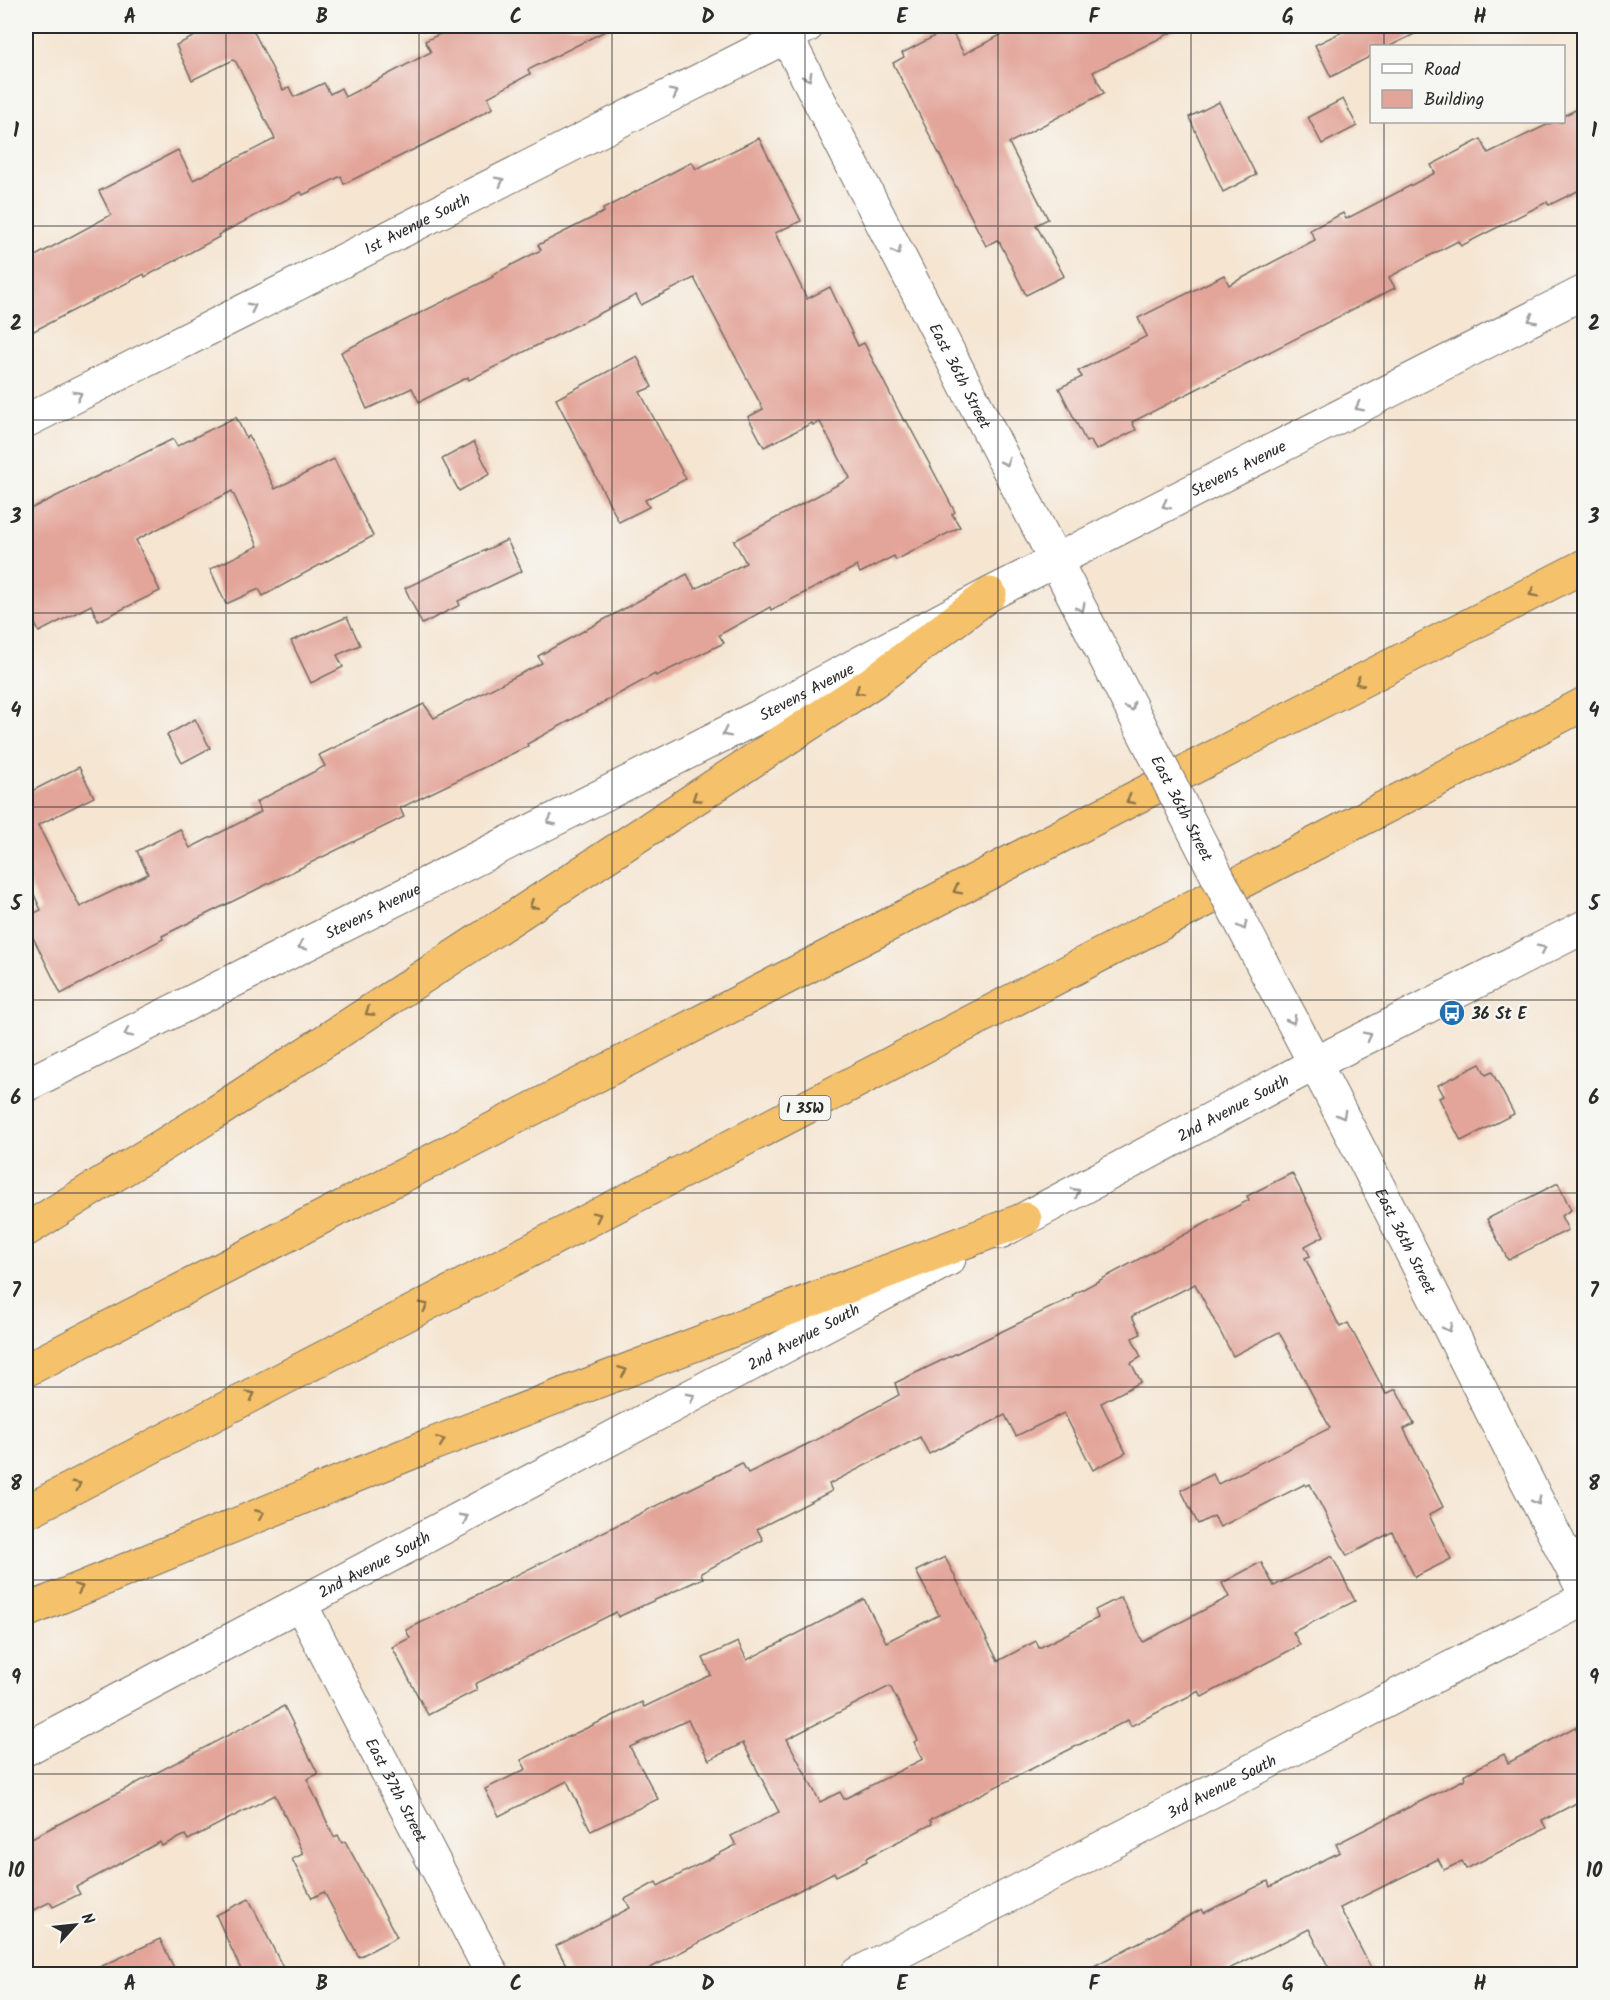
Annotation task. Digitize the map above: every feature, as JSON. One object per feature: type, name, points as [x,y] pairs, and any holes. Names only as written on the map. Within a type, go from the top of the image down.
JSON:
[{"type":"highway","points":[[26,1370],[1584,566]]},
{"type":"highway","points":[[26,1230],[218,1111],[873,682],[990,594]]},
{"type":"highway","name":"I 35W","points":[[26,1512],[1584,704]]},
{"type":"highway","points":[[26,1611],[430,1445],[1024,1219]]},
{"type":"street","name":"1st Avenue South","points":[[26,422],[792,29]]},
{"type":"street","name":"East 36th Street","points":[[792,29],[1104,655],[1269,977],[1316,1063],[1458,1348],[1584,1591]]},
{"type":"street","name":"Stevens Avenue","points":[[28,1078],[762,715],[990,594],[1584,292]]},
{"type":"street","name":"2nd Avenue South","points":[[26,1749],[301,1605],[1316,1063],[1584,927]]},
{"type":"street","name":"3rd Avenue South","points":[[857,1974],[1584,1599]]},
{"type":"street","name":"East 37th Street","points":[[301,1605],[492,1974]]},
{"type":"building","points":[[216,26],[251,26],[283,90],[289,87],[294,97],[324,83],[330,94],[341,88],[345,97],[431,52],[425,41],[456,26],[615,26],[528,70],[530,74],[488,97],[493,108],[443,135],[344,184],[341,176],[303,195],[301,192],[218,235],[219,237],[145,277],[144,274],[26,335],[26,261],[111,215],[99,191],[178,150],[193,180],[275,139],[236,62],[233,60],[192,80],[176,45]]},
{"type":"building","points":[[1018,26],[1184,26],[1093,72],[1104,93],[1009,143],[1048,219],[1036,225],[1064,276],[1026,295],[1000,243],[997,240],[986,246],[893,63],[904,57],[902,53],[950,28],[964,54]]},
{"type":"building","points":[[1354,26],[1431,26],[1392,45],[1370,45],[1370,57],[1331,77],[1315,45]]},
{"type":"building","points":[[1343,99],[1357,126],[1322,144],[1308,117]]},
{"type":"building","points":[[1219,102],[1256,175],[1223,192],[1189,117]]},
{"type":"building","points":[[1584,106],[1584,188],[1549,205],[1547,202],[1461,246],[1458,241],[1389,277],[1395,288],[1132,422],[1136,430],[1096,450],[1090,440],[1086,442],[1059,388],[1082,377],[1078,371],[1147,336],[1138,318],[1224,275],[1229,285],[1315,240],[1310,230],[1343,213],[1346,219],[1435,173],[1431,165],[1481,139],[1488,153],[1551,123],[1565,123],[1565,115]]},
{"type":"building","points":[[759,138],[801,221],[775,233],[807,299],[830,287],[858,346],[864,343],[904,421],[906,420],[955,512],[952,514],[960,527],[896,560],[894,556],[860,573],[857,566],[771,610],[770,607],[719,635],[724,643],[656,676],[655,674],[527,744],[528,746],[400,808],[404,817],[162,936],[163,939],[61,994],[26,923],[26,917],[41,910],[26,877],[26,794],[79,767],[94,797],[38,825],[80,907],[148,874],[137,851],[180,829],[190,848],[261,812],[256,802],[325,766],[319,755],[424,704],[434,718],[542,663],[538,656],[687,574],[695,589],[746,563],[734,541],[850,478],[820,422],[813,425],[812,423],[764,447],[748,417],[763,409],[694,278],[641,305],[636,295],[469,380],[468,377],[419,402],[412,388],[367,409],[341,352],[493,277],[492,275],[541,250],[538,245],[604,212],[603,209],[692,162],[696,169]]},
{"type":"building","points":[[637,356],[652,387],[640,392],[686,479],[645,500],[649,507],[619,522],[556,399]]},
{"type":"building","points":[[236,417],[246,438],[249,436],[275,489],[334,459],[373,536],[263,596],[259,589],[226,604],[210,569],[258,546],[232,491],[136,540],[160,591],[98,621],[91,605],[39,632],[26,605],[26,511],[173,439],[177,446]]},
{"type":"building","points":[[474,442],[490,474],[459,491],[442,459]]},
{"type":"building","points":[[507,540],[522,571],[458,601],[460,605],[422,624],[405,588]]},
{"type":"building","points":[[347,617],[360,645],[337,655],[343,667],[311,683],[291,641]]},
{"type":"building","points":[[195,719],[210,748],[182,763],[167,735]]},
{"type":"building","points":[[1480,1064],[1486,1075],[1492,1072],[1514,1114],[1461,1141],[1439,1098],[1444,1096],[1438,1085]]},
{"type":"building","points":[[1292,1173],[1324,1236],[1305,1246],[1310,1256],[1305,1258],[1340,1327],[1348,1323],[1386,1394],[1396,1389],[1414,1424],[1404,1429],[1443,1507],[1429,1515],[1451,1559],[1415,1577],[1392,1532],[1347,1556],[1310,1484],[1306,1486],[1305,1484],[1220,1527],[1214,1516],[1198,1524],[1181,1490],[1213,1474],[1218,1484],[1330,1428],[1279,1332],[1233,1356],[1195,1284],[1132,1316],[1141,1334],[1132,1338],[1141,1357],[1131,1363],[1141,1382],[1101,1403],[1126,1453],[1093,1470],[1064,1413],[1016,1436],[1005,1415],[929,1454],[920,1437],[829,1484],[832,1491],[757,1529],[763,1540],[701,1573],[703,1578],[618,1617],[616,1612],[475,1684],[477,1690],[428,1715],[392,1647],[410,1638],[406,1630],[742,1463],[748,1473],[824,1436],[899,1395],[895,1383],[1073,1297],[1072,1295],[1249,1200],[1247,1196]]},
{"type":"building","points":[[1558,1183],[1571,1210],[1561,1216],[1568,1230],[1508,1260],[1487,1219]]},
{"type":"building","points":[[1332,1556],[1355,1601],[1293,1632],[1300,1645],[1202,1697],[1199,1691],[1131,1726],[1128,1720],[930,1820],[932,1824],[866,1858],[867,1861],[836,1876],[834,1872],[639,1974],[571,1974],[556,1946],[630,1908],[625,1899],[656,1882],[658,1886],[736,1845],[731,1836],[779,1812],[743,1743],[709,1760],[688,1720],[630,1747],[658,1799],[591,1831],[567,1781],[499,1816],[485,1789],[526,1769],[521,1760],[642,1702],[644,1707],[711,1675],[703,1658],[738,1642],[747,1660],[864,1599],[886,1642],[939,1615],[916,1571],[945,1557],[998,1661],[1036,1641],[1039,1648],[1098,1618],[1095,1610],[1121,1597],[1143,1642],[1229,1597],[1222,1583],[1261,1562],[1274,1586]],"holes":[[[890,1686],[918,1740],[914,1742],[923,1759],[844,1799],[840,1792],[820,1802],[787,1739]]]},
{"type":"building","points":[[284,1706],[318,1774],[307,1779],[334,1837],[338,1835],[342,1843],[345,1841],[397,1937],[359,1957],[324,1892],[312,1898],[292,1859],[303,1854],[275,1795],[188,1840],[185,1835],[162,1846],[160,1842],[76,1887],[80,1894],[53,1907],[50,1902],[34,1910],[26,1894],[26,1841]]},
{"type":"building","points":[[1575,1727],[1584,1746],[1584,1799],[1542,1821],[1546,1828],[1466,1869],[1462,1861],[1444,1870],[1438,1859],[1340,1908],[1374,1974],[1332,1974],[1309,1929],[1219,1974],[1079,1974],[1202,1909],[1204,1913],[1268,1881],[1270,1887],[1340,1852],[1336,1844],[1465,1779],[1464,1775],[1504,1754],[1508,1763]]},
{"type":"building","points":[[249,1899],[286,1974],[243,1974],[216,1915]]},
{"type":"building","points":[[160,1939],[177,1974],[85,1974]]},
{"type":"place","name":"36 St E","points":[[1452,1013]]}]
